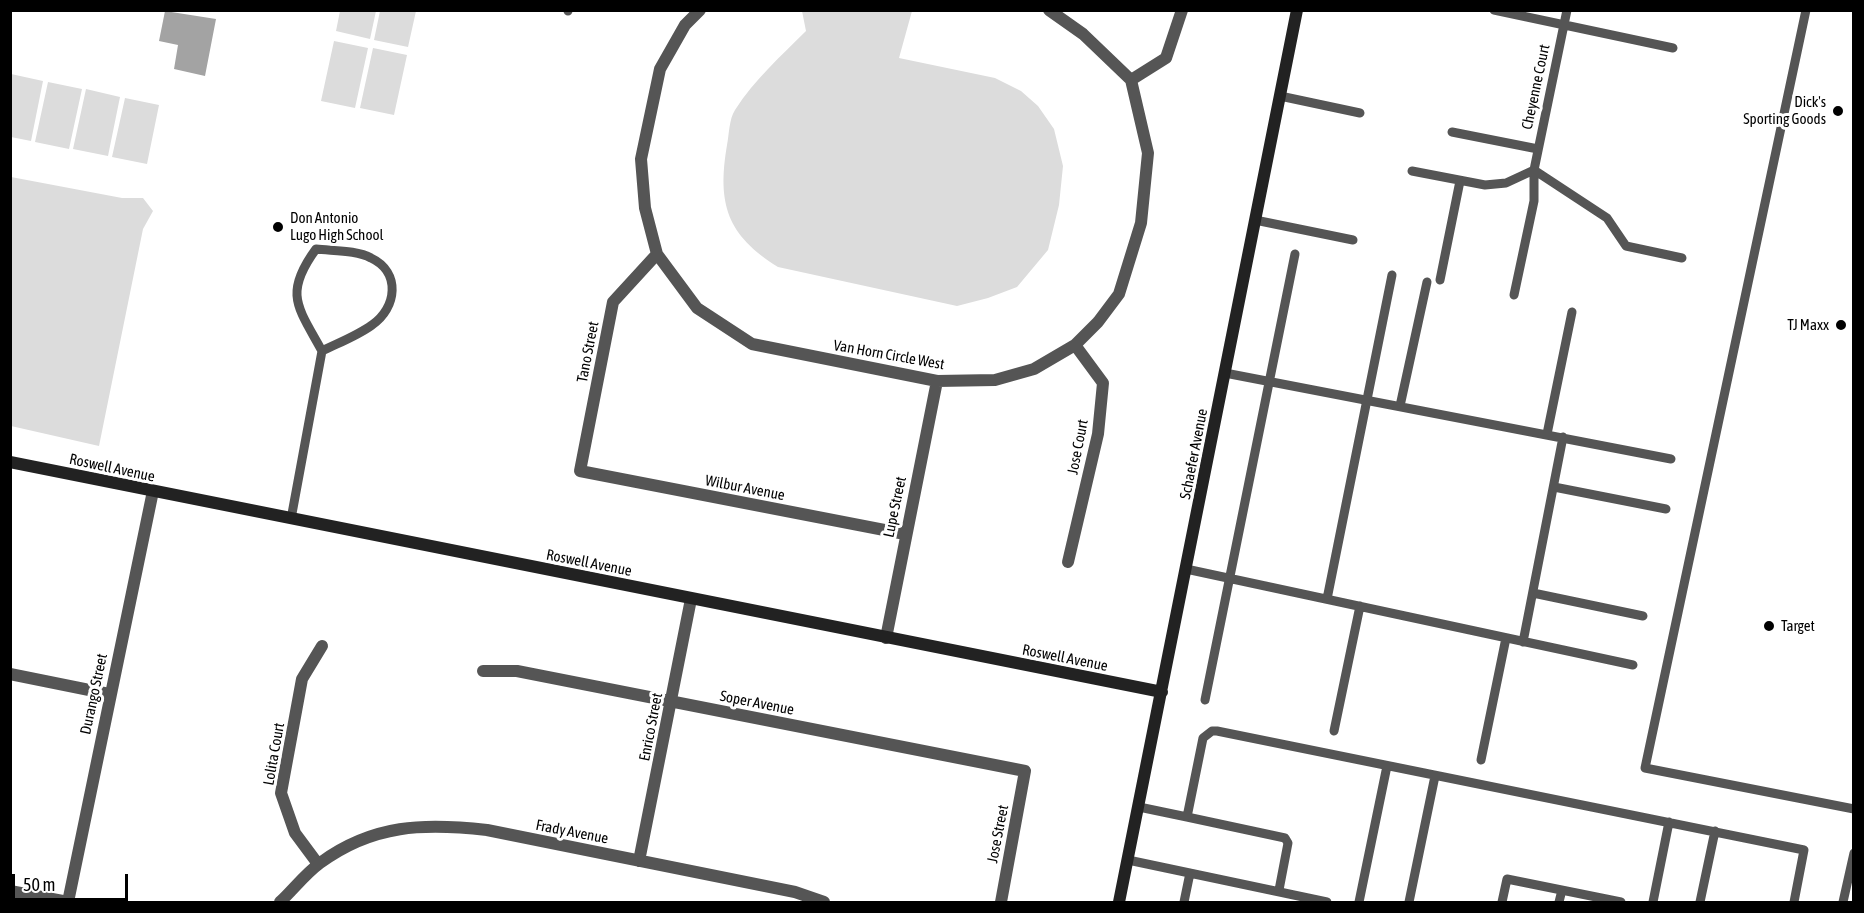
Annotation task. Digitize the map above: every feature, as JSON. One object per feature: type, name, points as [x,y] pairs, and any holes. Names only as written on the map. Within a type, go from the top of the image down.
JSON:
[{"type":"street","points":[[657,254],[645,208],[641,159],[660,69],[685,25],[700,10]]},
{"type":"street","points":[[1049,10],[1083,34],[1131,80],[1166,58],[1182,10]]},
{"type":"street","name":"Schaefer Avenue","points":[[1119,903],[1297,10]]},
{"type":"street","name":"Van Horn Circle West","points":[[657,254],[697,308],[752,344],[937,381],[995,380],[1034,369],[1075,345],[1098,322],[1119,294],[1141,223],[1148,153],[1131,80]]},
{"type":"street","name":"Tano Street","points":[[580,471],[613,302],[657,254]]},
{"type":"street","name":"Jose Court","points":[[1068,562],[1098,434],[1102,383],[1075,345]]},
{"type":"street","name":"Lupe Street","points":[[886,638],[937,381]]},
{"type":"street","name":"Roswell Avenue","points":[[10,462],[1162,692]]},
{"type":"street","name":"Wilbur Avenue","points":[[580,471],[905,534]]},
{"type":"street","name":"Durango Street","points":[[68,903],[109,694],[153,491]]},
{"type":"street","name":"Enrico Street","points":[[639,861],[691,599]]},
{"type":"street","name":"Lolita Court","points":[[318,864],[295,833],[281,793],[302,679],[322,646]]},
{"type":"street","name":"Soper Avenue","points":[[483,671],[517,671],[1025,771]]},
{"type":"street","points":[[10,674],[109,694]]},
{"type":"street","name":"Jose Street","points":[[1001,903],[1025,771]]},
{"type":"street","name":"Frady Avenue","points":[[280,903],[318,864],[354,841],[395,828],[443,825],[487,831],[795,892],[824,903]]},
{"type":"street","points":[[10,891],[68,903]]},
{"type":"lane","points":[[1494,10],[1673,48]]},
{"type":"lane","name":"Cheyenne Court","points":[[1514,295],[1534,201],[1534,170],[1567,10]]},
{"type":"lane","points":[[1806,10],[1645,768],[1854,809]]},
{"type":"lane","points":[[1280,96],[1360,112]]},
{"type":"lane","points":[[1452,132],[1538,149]]},
{"type":"lane","points":[[1412,171],[1481,185],[1506,183],[1534,170],[1607,218],[1626,246],[1682,258]]},
{"type":"lane","points":[[1440,280],[1460,181]]},
{"type":"lane","points":[[1255,220],[1353,240]]},
{"type":"lane","points":[[291,519],[322,351],[299,310],[296,286],[302,268],[316,249],[370,257],[387,268],[393,280],[388,303],[373,325],[322,351]]},
{"type":"lane","points":[[1204,700],[1295,254]]},
{"type":"lane","points":[[1327,599],[1392,275]]},
{"type":"lane","points":[[1400,406],[1427,282]]},
{"type":"lane","points":[[1547,434],[1572,312]]},
{"type":"lane","points":[[1225,373],[1671,459]]},
{"type":"lane","points":[[1523,642],[1563,437]]},
{"type":"lane","points":[[1554,486],[1666,509]]},
{"type":"lane","points":[[1186,569],[1633,665]]},
{"type":"lane","points":[[1533,593],[1643,616]]},
{"type":"lane","points":[[1334,731],[1360,606]]},
{"type":"lane","points":[[1481,760],[1506,638]]},
{"type":"lane","points":[[1187,817],[1203,738],[1212,731],[1804,849],[1794,903]]},
{"type":"lane","points":[[1359,903],[1387,766]]},
{"type":"lane","points":[[1409,903],[1435,776]]},
{"type":"lane","points":[[1138,807],[1286,838],[1288,843],[1279,890]]},
{"type":"lane","points":[[1653,903],[1669,822]]},
{"type":"lane","points":[[1700,903],[1715,831]]},
{"type":"lane","points":[[1843,903],[1854,854]]},
{"type":"lane","points":[[1128,860],[1279,890],[1327,903]]},
{"type":"lane","points":[[1184,903],[1190,873]]},
{"type":"lane","points":[[1502,903],[1508,879],[1621,903]]},
{"type":"lane","points":[[1559,903],[1562,890]]},
{"type":"shaded area","points":[[165,11],[216,19],[205,76],[174,69],[178,45],[159,41]]},
{"type":"shaded area","points":[[340,11],[376,11],[370,39],[336,31]]},
{"type":"shaded area","points":[[380,11],[416,11],[408,47],[374,40]]},
{"type":"shaded area","points":[[802,11],[912,11],[899,58],[995,78],[1021,91],[1038,106],[1054,129],[1063,166],[1059,205],[1048,250],[1017,287],[957,306],[778,267],[747,243],[737,230],[725,201],[724,166],[732,118],[742,99],[759,78],[806,31]]},
{"type":"shaded area","points":[[334,41],[368,48],[355,108],[321,101]]},
{"type":"shaded area","points":[[373,48],[407,55],[394,115],[360,108]]},
{"type":"shaded area","points":[[11,74],[43,81],[31,141],[11,137]]},
{"type":"shaded area","points":[[48,82],[82,89],[69,149],[35,142]]},
{"type":"shaded area","points":[[86,89],[120,97],[108,156],[73,149]]},
{"type":"shaded area","points":[[125,98],[159,105],[147,164],[112,157]]},
{"type":"shaded area","points":[[11,177],[122,198],[143,198],[153,211],[143,229],[99,446],[11,426]]},
{"type":"place","name":"Dick's Sporting Goods","points":[[1838,111]]},
{"type":"place","name":"Don Antonio Lugo High School","points":[[278,227]]},
{"type":"place","name":"TJ Maxx","points":[[1841,325]]},
{"type":"place","name":"Target","points":[[1769,626]]}]
